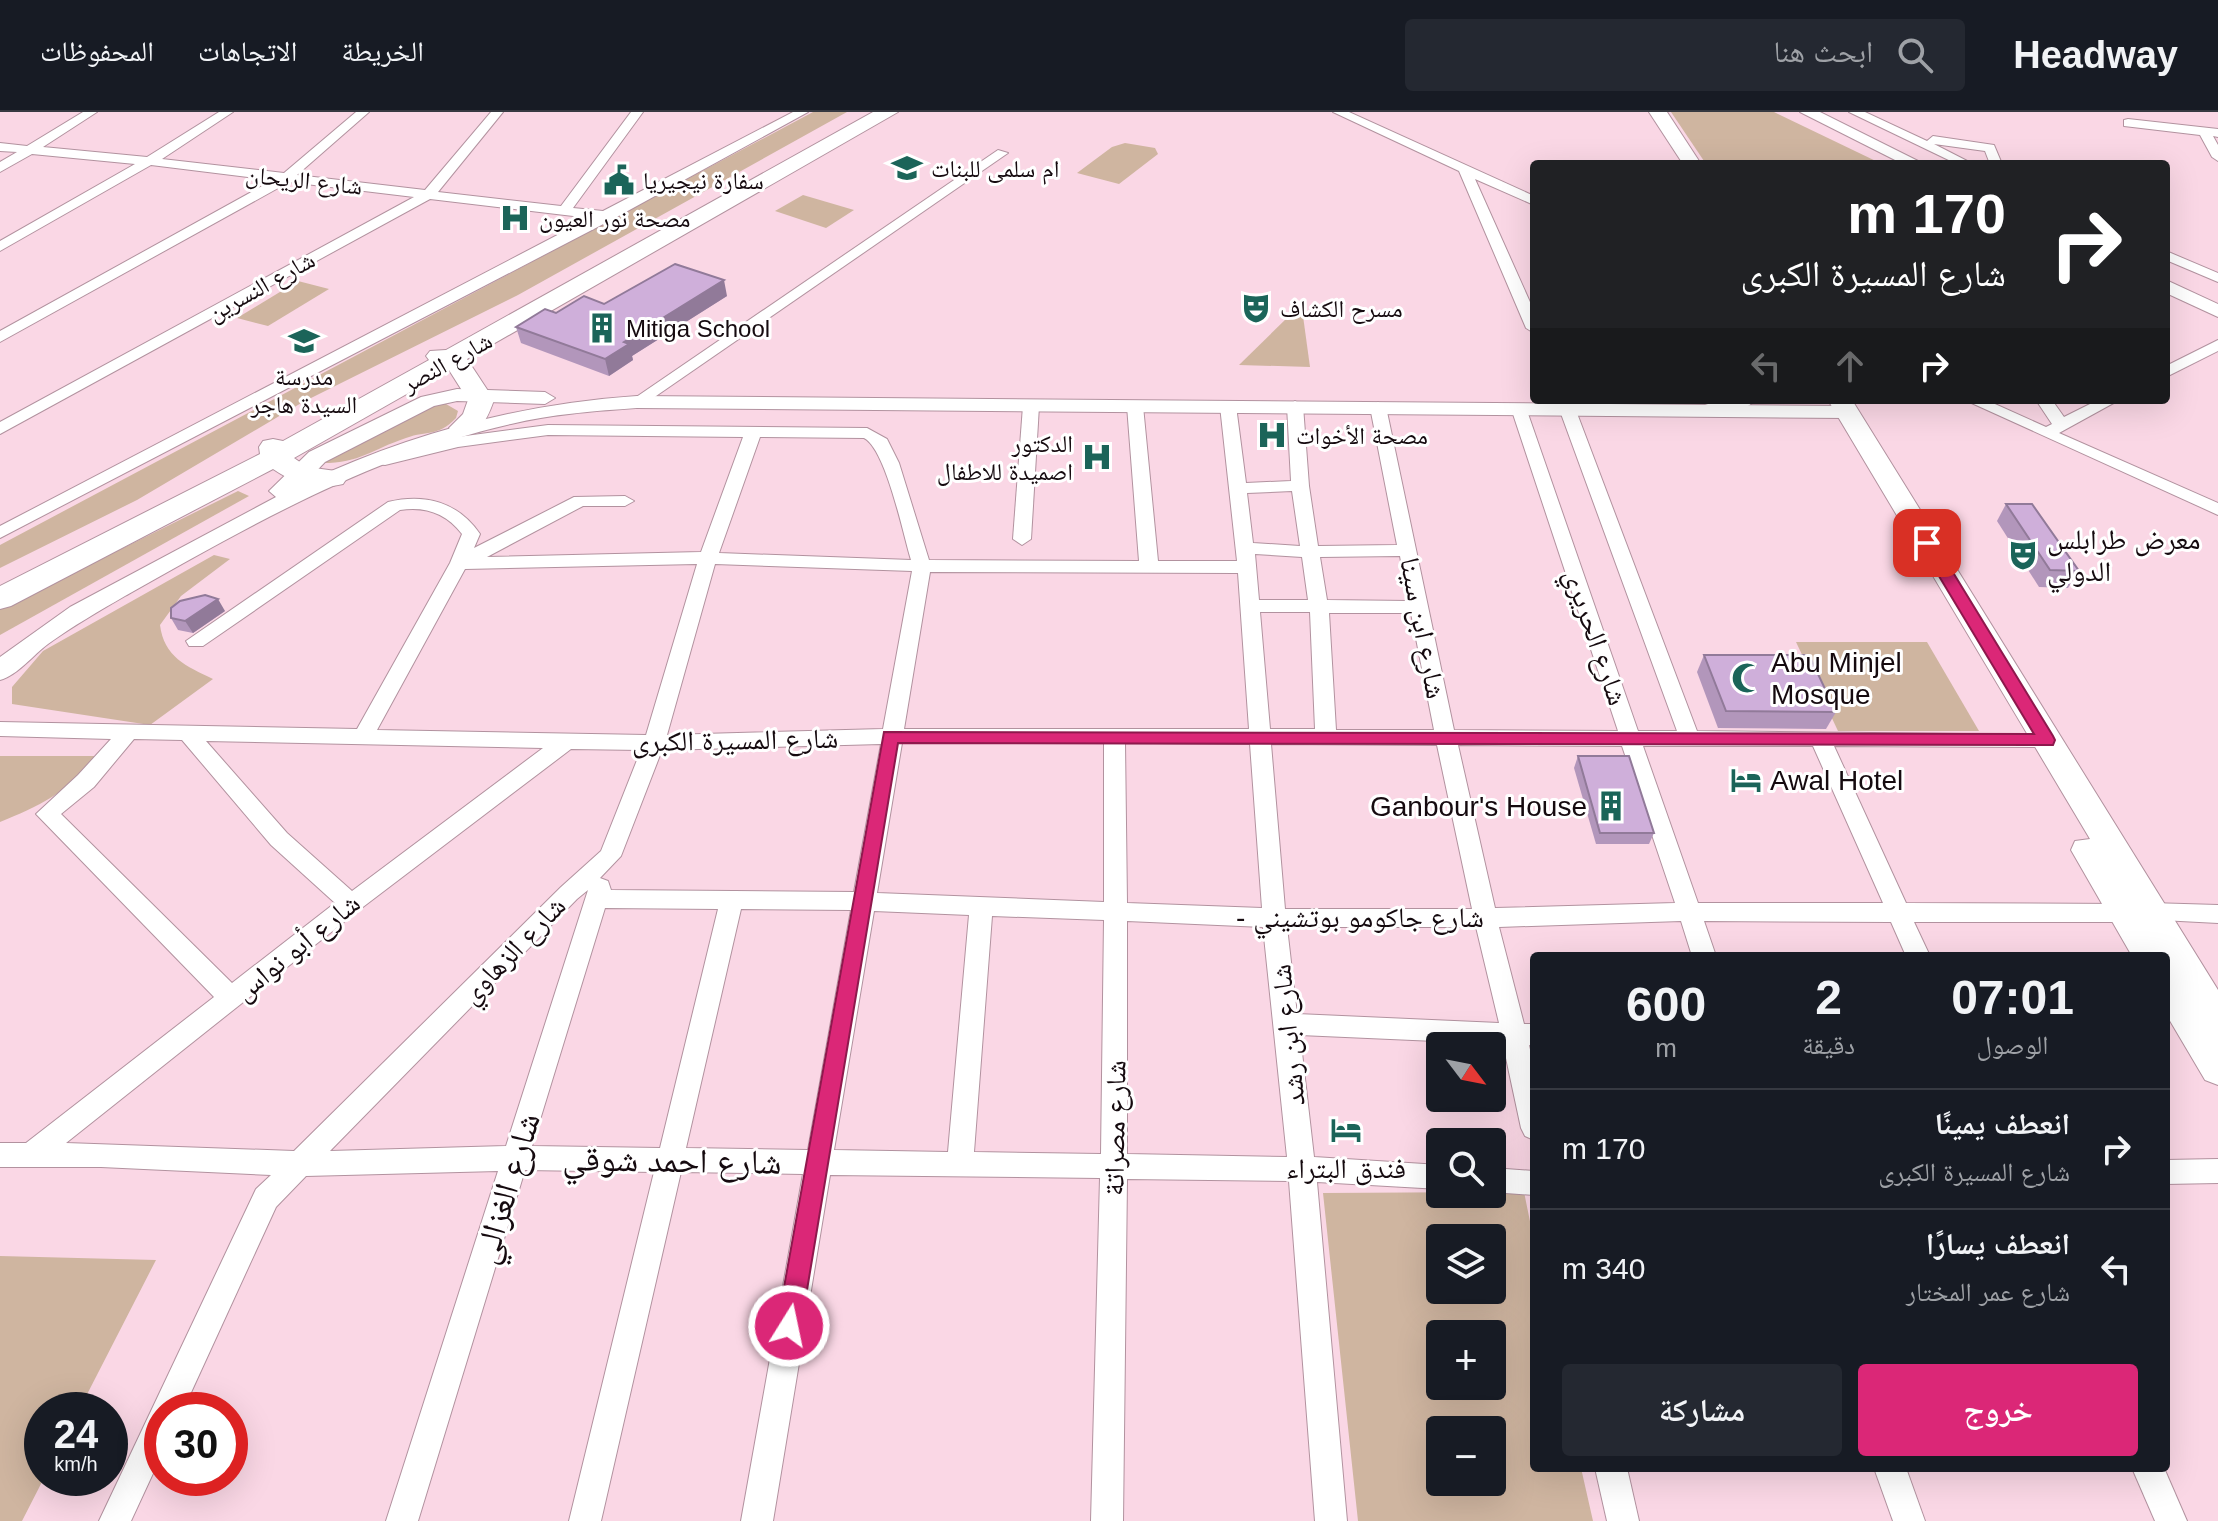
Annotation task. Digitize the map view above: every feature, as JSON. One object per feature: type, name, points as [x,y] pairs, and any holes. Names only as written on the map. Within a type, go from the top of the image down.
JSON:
[{"type":"highway","name":"شارع النصر","points":[[446,358],[871,112]]},
{"type":"highway","name":"شارع النصر","points":[[0,599],[446,358],[888,112]]},
{"type":"highway","points":[[446,358],[461,368],[479,395],[479,412],[463,428]]},
{"type":"highway","name":"شارع النصر","points":[[0,585],[274,452]]},
{"type":"highway","points":[[274,452],[300,475],[333,478]]},
{"type":"main road","points":[[1646,112],[1674,160]]},
{"type":"main road","points":[[1658,112],[1689,160]]},
{"type":"main road","points":[[1713,410],[1731,404]]},
{"type":"main road","points":[[1834,406],[2137,912],[2167,952]]},
{"type":"main road","points":[[2137,912],[2149,952]]},
{"type":"main road","points":[[2170,956],[2218,1021]]},
{"type":"main road","points":[[2170,989],[2218,1069]]},
{"type":"street","points":[[0,168],[91,112]]},
{"type":"street","points":[[0,247],[227,112]]},
{"type":"street","points":[[0,337],[286,178],[363,112]]},
{"type":"street","name":"شارع النسرين","points":[[0,429],[429,194],[497,112]]},
{"type":"street","points":[[565,210],[637,112]]},
{"type":"street","points":[[0,533],[802,112]]},
{"type":"street","points":[[1339,112],[1530,199]]},
{"type":"street","points":[[1808,112],[1908,160]]},
{"type":"street","points":[[1825,120],[1854,112],[1958,160]]},
{"type":"street","points":[[1888,127],[1889,112]]},
{"type":"street","points":[[2128,123],[2211,132],[2218,157]]},
{"type":"street","points":[[1908,137],[1990,148],[1994,160]]},
{"type":"street","name":"شارع الريحان","points":[[0,147],[149,161],[608,216]]},
{"type":"street","points":[[637,402],[1002,153]]},
{"type":"street","points":[[1465,171],[1530,319]]},
{"type":"street","points":[[2172,258],[2218,266]]},
{"type":"street","points":[[2172,258],[2218,278]]},
{"type":"street","points":[[2170,289],[2218,311]]},
{"type":"street","points":[[2170,370],[2218,345]]},
{"type":"street","points":[[0,649],[285,488],[317,457],[419,404],[447,396],[479,395],[596,403],[1519,408],[1566,404],[1713,410],[1834,406]]},
{"type":"street","points":[[0,671],[64,620],[266,509],[333,478],[463,428],[518,414],[596,403]]},
{"type":"street","points":[[1566,404],[1690,739]]},
{"type":"street","points":[[1984,404],[2054,429],[2218,510]]},
{"type":"street","points":[[2045,404],[2054,429]]},
{"type":"street","points":[[2054,429],[2103,404]]},
{"type":"street","points":[[1022,539],[1031,406]]},
{"type":"street","points":[[1135,406],[1149,568]]},
{"type":"street","name":"شارع ابن رشد","points":[[1228,406],[1251,606],[1274,918],[1302,1169],[1331,1521]]},
{"type":"street","points":[[1295,406],[1300,486],[1319,608],[1326,737]]},
{"type":"street","name":"شارع ابن سينا","points":[[1378,407],[1484,918],[1525,1034],[1530,1086]]},
{"type":"street","name":"شارع الحريري","points":[[1519,408],[1703,952]]},
{"type":"street","points":[[364,465],[458,442],[548,430],[848,431],[867,433],[879,439],[890,463],[922,566],[890,736],[757,1521]]},
{"type":"street","name":"شارع الزهاوي","points":[[175,1392],[266,1198],[569,893],[610,856],[654,743],[708,558],[754,430]]},
{"type":"street","points":[[1238,488],[1300,486]]},
{"type":"street","points":[[459,563],[580,501],[625,501]]},
{"type":"street","points":[[196,641],[394,506],[410,502],[426,504],[462,519],[471,534],[459,563],[363,737]]},
{"type":"street","points":[[459,563],[708,558],[922,566],[1149,568],[1312,552],[1408,550]]},
{"type":"street","points":[[1251,606],[1419,607]]},
{"type":"street","name":"شارع المسيرة الكبرى","points":[[0,729],[564,743],[890,736],[2034,740]]},
{"type":"street","points":[[128,733],[86,781],[47,814],[232,999]]},
{"type":"street","points":[[189,735],[279,839],[351,904]]},
{"type":"street","name":"شارع مصراتة","points":[[1107,1521],[1115,1167],[1117,912],[1114,736]]},
{"type":"street","points":[[1821,740],[1916,952]]},
{"type":"street","name":"شارع أبو نواس","points":[[31,1155],[351,904],[564,743]]},
{"type":"street","name":"شارع الغزالي","points":[[402,1521],[610,856]]},
{"type":"street","points":[[585,1521],[732,898]]},
{"type":"street","name":"- شارع جاكومو بوتشيني","points":[[597,899],[862,901],[1274,918],[1484,918],[1689,912],[2218,914]]},
{"type":"street","points":[[960,1165],[981,908]]},
{"type":"street","points":[[1287,1024],[1525,1034]]},
{"type":"street","name":"شارع احمد شوقي","points":[[0,1155],[302,1164],[516,1158],[1302,1169],[1426,1176]]},
{"type":"street","points":[[2170,1172],[2218,1171]]},
{"type":"street","points":[[1506,1181],[1530,1183]]},
{"type":"street","points":[[115,1521],[144,1459]]},
{"type":"street","points":[[1612,1472],[1623,1521]]},
{"type":"street","points":[[1891,1472],[1909,1521]]},
{"type":"street","points":[[2150,1472],[2171,1521]]},
{"type":"shaded area","points":[[813,112],[847,112],[518,295],[303,402],[137,500],[0,568],[0,545]]},
{"type":"shaded area","points":[[1671,112],[1774,112],[1874,160],[1703,160]]},
{"type":"shaded area","points":[[1125,143],[1155,148],[1158,154],[1119,184],[1077,173],[1112,147]]},
{"type":"shaded area","points":[[803,195],[854,210],[826,228],[775,211]]},
{"type":"shaded area","points":[[298,281],[329,289],[268,326],[237,318]]},
{"type":"shaded area","points":[[1289,316],[1303,316],[1310,367],[1239,365]]},
{"type":"shaded area","points":[[433,404],[446,404],[458,411],[456,418],[438,431],[406,438],[355,459],[318,463]]},
{"type":"shaded area","points":[[238,491],[249,496],[0,635],[0,609]]},
{"type":"shaded area","points":[[214,555],[230,559],[181,596],[160,625],[171,653],[185,665],[213,679],[150,725],[12,704],[12,687],[43,651]]},
{"type":"shaded area","points":[[1796,642],[1927,642],[1979,731],[1838,731]]},
{"type":"shaded area","points":[[0,756],[97,756],[76,779],[53,796],[0,822]]},
{"type":"shaded area","points":[[1426,1192],[1426,1208],[1506,1208],[1506,1192],[1524,1192],[1530,1221],[1530,1472],[1582,1472],[1593,1521],[1358,1521],[1323,1193]]},
{"type":"shaded area","points":[[0,1256],[156,1260],[88,1392],[24,1392],[24,1496],[35,1496],[22,1521],[0,1521]]},
{"type":"building","points":[[675,264],[724,280],[624,342],[629,344],[605,359],[516,327],[545,309],[556,313],[584,296],[604,304]]},
{"type":"building","points":[[2006,504],[2032,504],[2079,571],[2050,570]]},
{"type":"building","points":[[205,595],[218,599],[185,621],[171,618],[171,608],[180,601]]},
{"type":"building","points":[[1704,655],[1809,655],[1836,712],[1726,711]]},
{"type":"building","name":"Ganbour's House","points":[[1578,756],[1629,756],[1654,833],[1600,833]]},
{"type":"place","name":"ام سلمى للبنات","points":[[907,168]]},
{"type":"place","name":"سفارة نيجيريا","points":[[619,180]]},
{"type":"place","name":"مصحة نور العيون","points":[[515,218]]},
{"type":"place","name":"مسرح الكشاف","points":[[1256,308]]},
{"type":"place","name":"Mitiga School","points":[[602,328]]},
{"type":"place","name":"مدرسة السيدة هاجر","points":[[304,341]]},
{"type":"place","name":"مصحة الأخوات","points":[[1272,435]]},
{"type":"place","name":"الدكتور اصميدة للاطفال","points":[[1097,457]]},
{"type":"place","name":"معرض طرابلس الدولي","points":[[2023,555]]},
{"type":"place","name":"Abu Minjel Mosque","points":[[1747,678]]},
{"type":"place","name":"Awal Hotel","points":[[1746,780]]},
{"type":"place","name":"Ganbour's House","points":[[1611,806]]},
{"type":"place","name":"فندق البتراء","points":[[1346,1130]]},
{"type":"route","points":[[789,1326],[890,736],[2046,740],[1927,543]]}]
